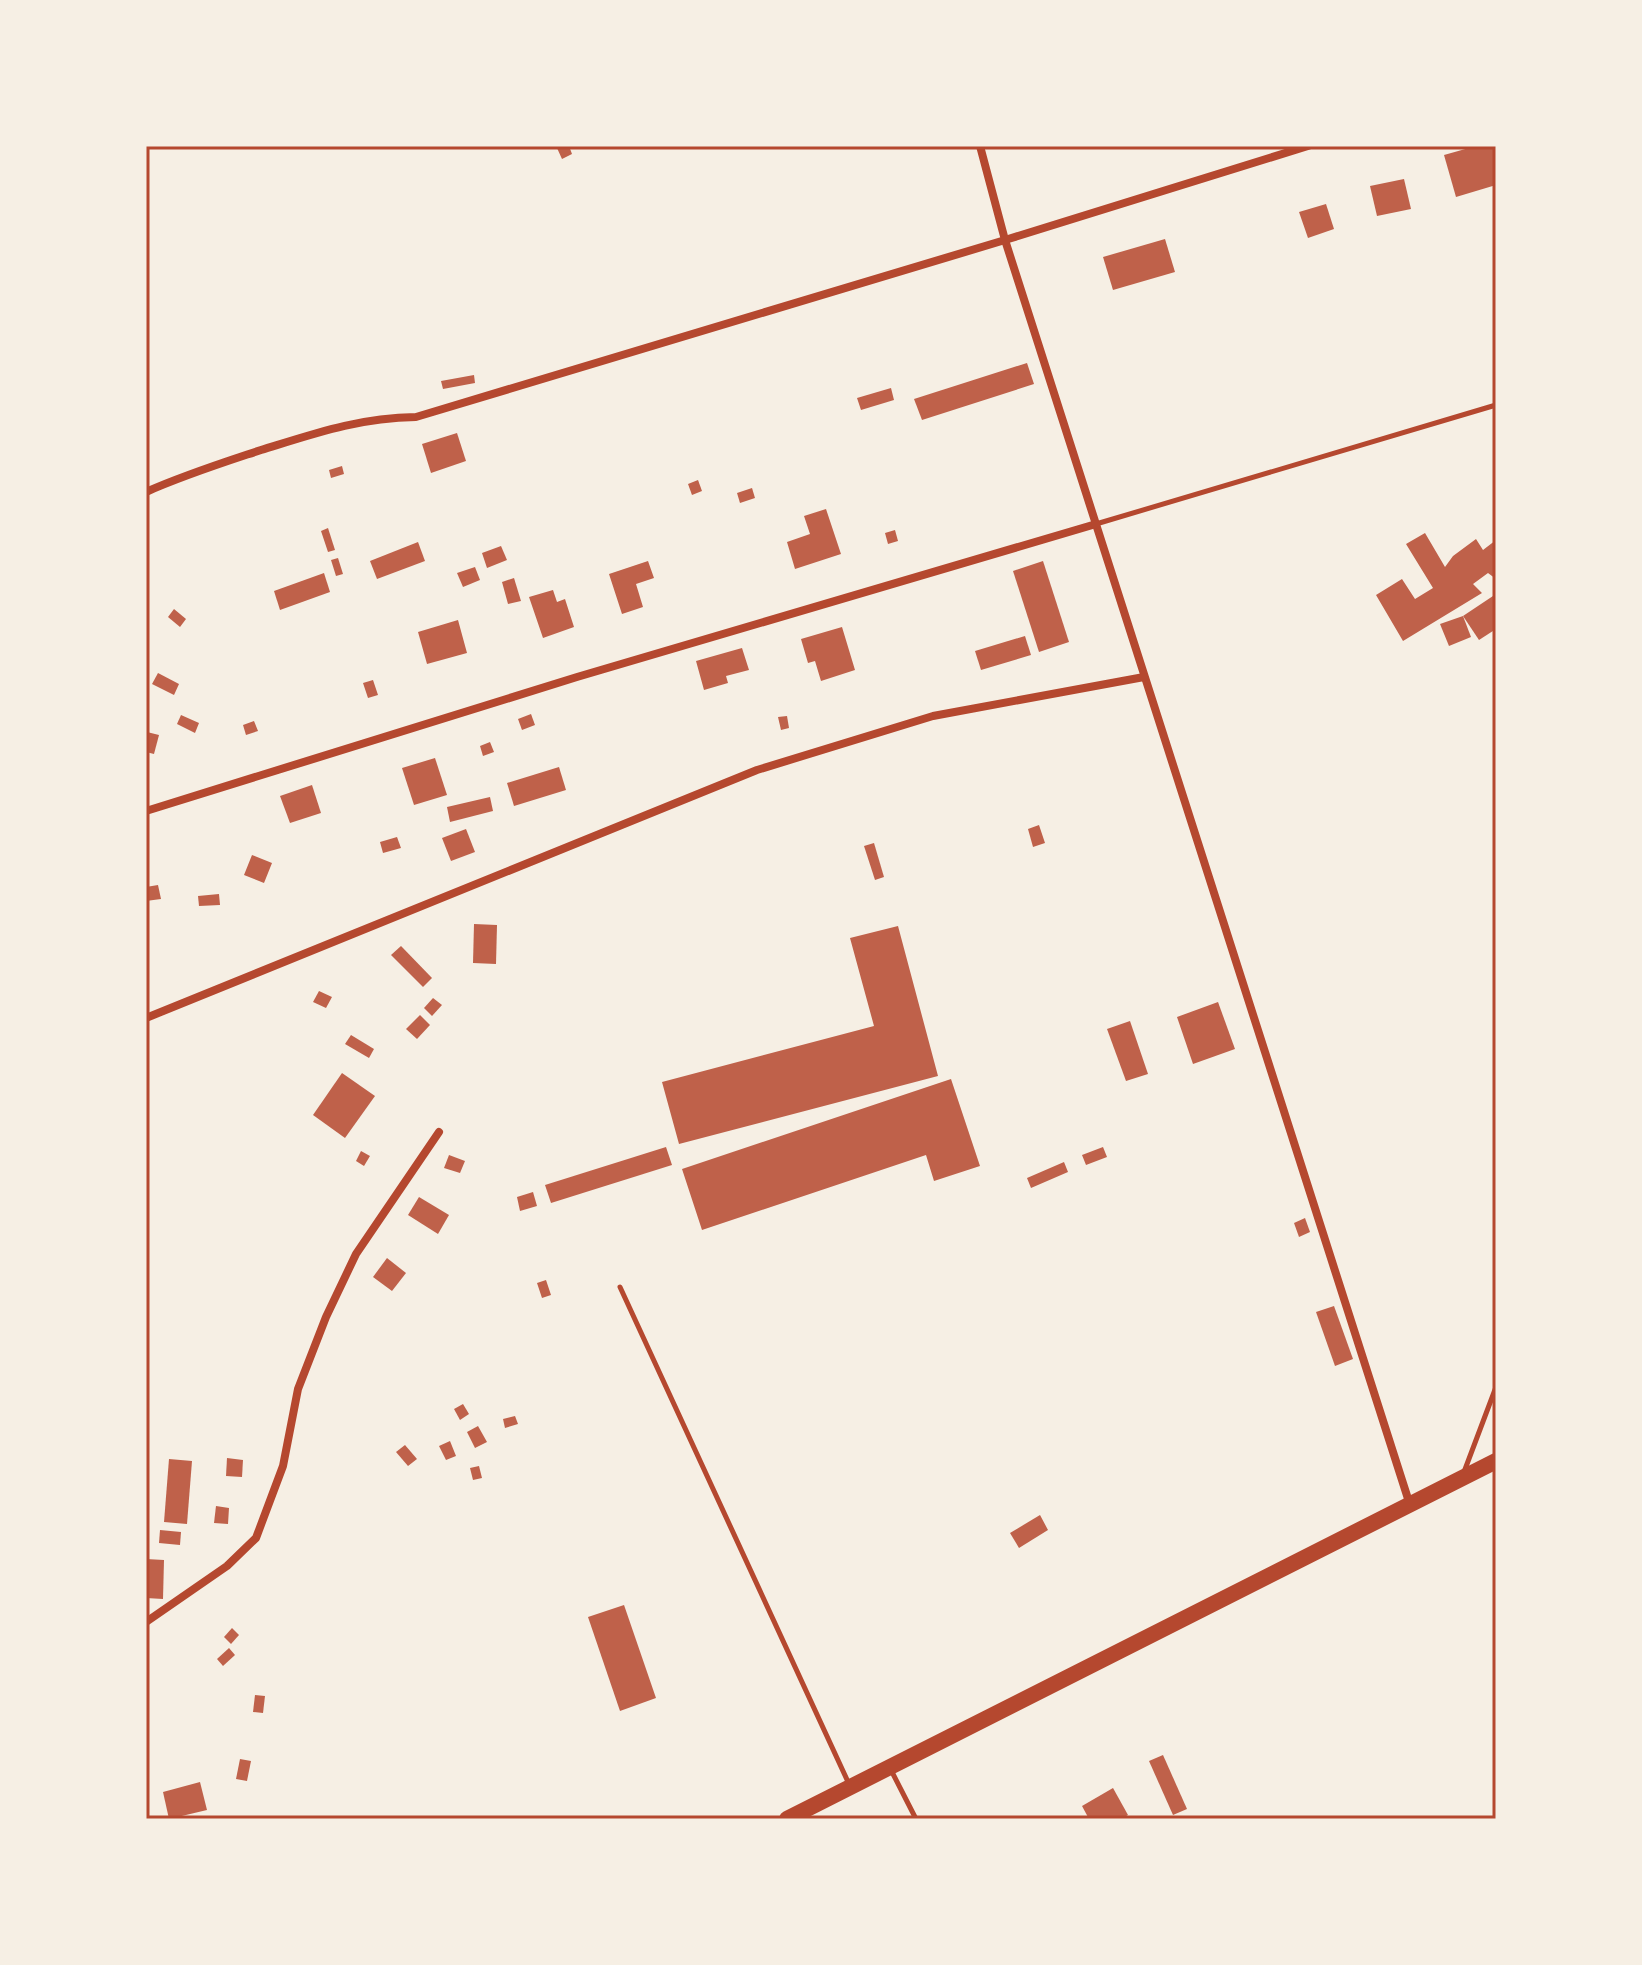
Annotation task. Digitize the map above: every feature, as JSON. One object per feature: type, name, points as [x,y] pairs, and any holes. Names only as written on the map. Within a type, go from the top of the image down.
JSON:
[{"type":"main road","points":[[787,1819],[1496,1461]]},
{"type":"street","points":[[980,146],[1005,240],[1410,1505]]},
{"type":"street","points":[[146,492],[188,473],[329,428],[377,418],[416,417],[1308,146]]},
{"type":"street","points":[[146,811],[608,668],[1096,524]]},
{"type":"street","points":[[146,1018],[757,770],[933,716],[1144,677]]},
{"type":"street","points":[[146,1622],[227,1566],[256,1538],[283,1466],[298,1389],[326,1317],[356,1254],[439,1132]]},
{"type":"lane","points":[[1096,524],[1496,405]]},
{"type":"lane","points":[[620,1287],[850,1787]]},
{"type":"lane","points":[[1462,1478],[1496,1387]]},
{"type":"lane","points":[[890,1767],[916,1819]]},
{"type":"building","points":[[569,146],[572,154],[562,159],[557,148]]},
{"type":"building","points":[[1476,146],[1495,146],[1496,185],[1456,197],[1444,155]]},
{"type":"building","points":[[1404,179],[1411,209],[1377,216],[1370,186]]},
{"type":"building","points":[[1326,204],[1334,229],[1308,238],[1299,212]]},
{"type":"building","points":[[1165,239],[1175,272],[1113,290],[1103,257]]},
{"type":"building","points":[[1027,363],[1034,384],[922,420],[914,399]]},
{"type":"building","points":[[474,375],[475,383],[443,389],[441,381]]},
{"type":"building","points":[[891,388],[894,400],[861,410],[857,398]]},
{"type":"building","points":[[457,433],[466,461],[431,473],[422,444]]},
{"type":"building","points":[[342,466],[344,474],[331,478],[329,470]]},
{"type":"building","points":[[698,480],[702,491],[692,495],[688,484]]},
{"type":"building","points":[[752,488],[755,498],[740,503],[737,493]]},
{"type":"building","points":[[826,509],[841,554],[795,569],[787,542],[810,534],[804,516]]},
{"type":"building","points":[[328,528],[335,550],[328,552],[321,531]]},
{"type":"building","points":[[895,530],[898,541],[888,544],[885,533]]},
{"type":"building","points":[[1425,533],[1445,567],[1453,556],[1476,539],[1483,550],[1496,540],[1496,579],[1488,573],[1473,584],[1482,593],[1403,641],[1376,595],[1402,579],[1415,599],[1433,588],[1406,544]]},
{"type":"building","points":[[418,542],[425,561],[377,579],[370,561]]},
{"type":"building","points":[[501,546],[507,560],[487,568],[482,553]]},
{"type":"building","points":[[338,558],[343,574],[336,576],[331,560]]},
{"type":"building","points":[[648,561],[654,578],[636,584],[643,607],[622,614],[609,574]]},
{"type":"building","points":[[1043,561],[1069,642],[1039,652],[1013,571]]},
{"type":"building","points":[[475,567],[480,580],[463,587],[457,573]]},
{"type":"building","points":[[324,573],[330,592],[280,610],[274,591]]},
{"type":"building","points":[[514,578],[521,601],[508,604],[502,582]]},
{"type":"building","points":[[553,590],[557,602],[565,599],[574,627],[543,638],[529,597]]},
{"type":"building","points":[[1496,594],[1496,629],[1479,640],[1463,616]]},
{"type":"building","points":[[174,609],[186,619],[180,627],[168,617]]},
{"type":"building","points":[[1463,616],[1471,637],[1449,646],[1440,624]]},
{"type":"building","points":[[458,620],[467,653],[427,664],[418,632]]},
{"type":"building","points":[[842,627],[855,670],[821,681],[815,661],[808,663],[801,639]]},
{"type":"building","points":[[1025,636],[1031,655],[981,670],[975,651]]},
{"type":"building","points":[[742,648],[749,670],[726,676],[728,683],[704,690],[696,661]]},
{"type":"building","points":[[158,673],[179,684],[174,695],[152,684]]},
{"type":"building","points":[[373,680],[378,695],[368,698],[363,683]]},
{"type":"building","points":[[531,714],[535,725],[522,730],[518,719]]},
{"type":"building","points":[[181,715],[199,723],[195,733],[177,724]]},
{"type":"building","points":[[787,716],[789,728],[781,730],[778,717]]},
{"type":"building","points":[[254,721],[258,731],[246,735],[243,725]]},
{"type":"building","points":[[147,732],[159,735],[154,754],[146,752]]},
{"type":"building","points":[[490,742],[494,752],[483,756],[480,746]]},
{"type":"building","points":[[435,758],[447,795],[414,805],[402,768]]},
{"type":"building","points":[[559,767],[566,790],[514,806],[507,783]]},
{"type":"building","points":[[312,785],[321,813],[290,823],[280,796]]},
{"type":"building","points":[[490,797],[493,811],[450,822],[447,807]]},
{"type":"building","points":[[1039,825],[1045,843],[1033,847],[1028,829]]},
{"type":"building","points":[[466,829],[475,852],[451,861],[442,838]]},
{"type":"building","points":[[397,837],[401,848],[383,853],[380,842]]},
{"type":"building","points":[[874,843],[884,877],[875,880],[864,846]]},
{"type":"building","points":[[252,855],[272,863],[264,883],[244,875]]},
{"type":"building","points":[[158,885],[161,899],[146,901],[146,887]]},
{"type":"building","points":[[219,894],[220,905],[199,906],[198,896]]},
{"type":"building","points":[[474,924],[497,925],[496,964],[473,963]]},
{"type":"building","points":[[898,926],[938,1076],[679,1144],[662,1082],[874,1026],[850,938]]},
{"type":"building","points":[[401,946],[432,978],[423,987],[391,955]]},
{"type":"building","points":[[319,991],[332,997],[326,1008],[313,1002]]},
{"type":"building","points":[[433,998],[442,1005],[432,1016],[424,1008]]},
{"type":"building","points":[[1218,1002],[1235,1049],[1193,1064],[1177,1017]]},
{"type":"building","points":[[420,1015],[430,1025],[417,1039],[406,1029]]},
{"type":"building","points":[[1130,1021],[1148,1074],[1126,1081],[1107,1029]]},
{"type":"building","points":[[351,1035],[374,1049],[369,1058],[345,1044]]},
{"type":"building","points":[[342,1073],[375,1096],[345,1138],[313,1115]]},
{"type":"building","points":[[951,1079],[980,1166],[934,1181],[926,1155],[702,1230],[682,1169]]},
{"type":"building","points":[[666,1147],[672,1165],[551,1203],[545,1185]]},
{"type":"building","points":[[1103,1147],[1107,1157],[1086,1165],[1082,1155]]},
{"type":"building","points":[[361,1151],[370,1156],[364,1166],[356,1161]]},
{"type":"building","points":[[449,1155],[465,1161],[460,1173],[444,1168]]},
{"type":"building","points":[[1064,1162],[1068,1172],[1031,1188],[1027,1178]]},
{"type":"building","points":[[533,1192],[537,1206],[520,1211],[517,1197]]},
{"type":"building","points":[[419,1197],[449,1215],[438,1234],[408,1215]]},
{"type":"building","points":[[1305,1218],[1310,1232],[1299,1237],[1294,1223]]},
{"type":"building","points":[[387,1258],[406,1273],[392,1291],[373,1277]]},
{"type":"building","points":[[546,1280],[551,1295],[542,1298],[537,1283]]},
{"type":"building","points":[[1334,1306],[1353,1359],[1335,1366],[1316,1312]]},
{"type":"building","points":[[463,1404],[469,1414],[460,1420],[454,1409]]},
{"type":"building","points":[[515,1416],[518,1424],[505,1428],[503,1419]]},
{"type":"building","points":[[478,1426],[487,1442],[475,1448],[467,1432]]},
{"type":"building","points":[[450,1441],[456,1456],[446,1460],[439,1446]]},
{"type":"building","points":[[405,1445],[417,1459],[408,1466],[396,1452]]},
{"type":"building","points":[[227,1458],[243,1460],[242,1477],[226,1476]]},
{"type":"building","points":[[169,1459],[192,1461],[187,1524],[164,1522]]},
{"type":"building","points":[[479,1466],[482,1478],[473,1480],[470,1468]]},
{"type":"building","points":[[216,1506],[229,1508],[228,1524],[214,1523]]},
{"type":"building","points":[[1040,1515],[1048,1530],[1019,1548],[1010,1533]]},
{"type":"building","points":[[160,1530],[181,1532],[180,1545],[159,1543]]},
{"type":"building","points":[[146,1559],[164,1560],[163,1599],[146,1598]]},
{"type":"building","points":[[624,1605],[656,1698],[620,1711],[588,1617]]},
{"type":"building","points":[[232,1628],[239,1635],[231,1644],[224,1637]]},
{"type":"building","points":[[229,1648],[235,1655],[223,1666],[217,1659]]},
{"type":"building","points":[[255,1695],[265,1696],[263,1713],[253,1712]]},
{"type":"building","points":[[1163,1755],[1187,1809],[1173,1815],[1149,1761]]},
{"type":"building","points":[[240,1759],[251,1761],[247,1781],[236,1779]]},
{"type":"building","points":[[200,1782],[207,1810],[169,1819],[163,1792]]},
{"type":"building","points":[[1113,1788],[1128,1815],[1121,1819],[1089,1819],[1082,1806]]}]
